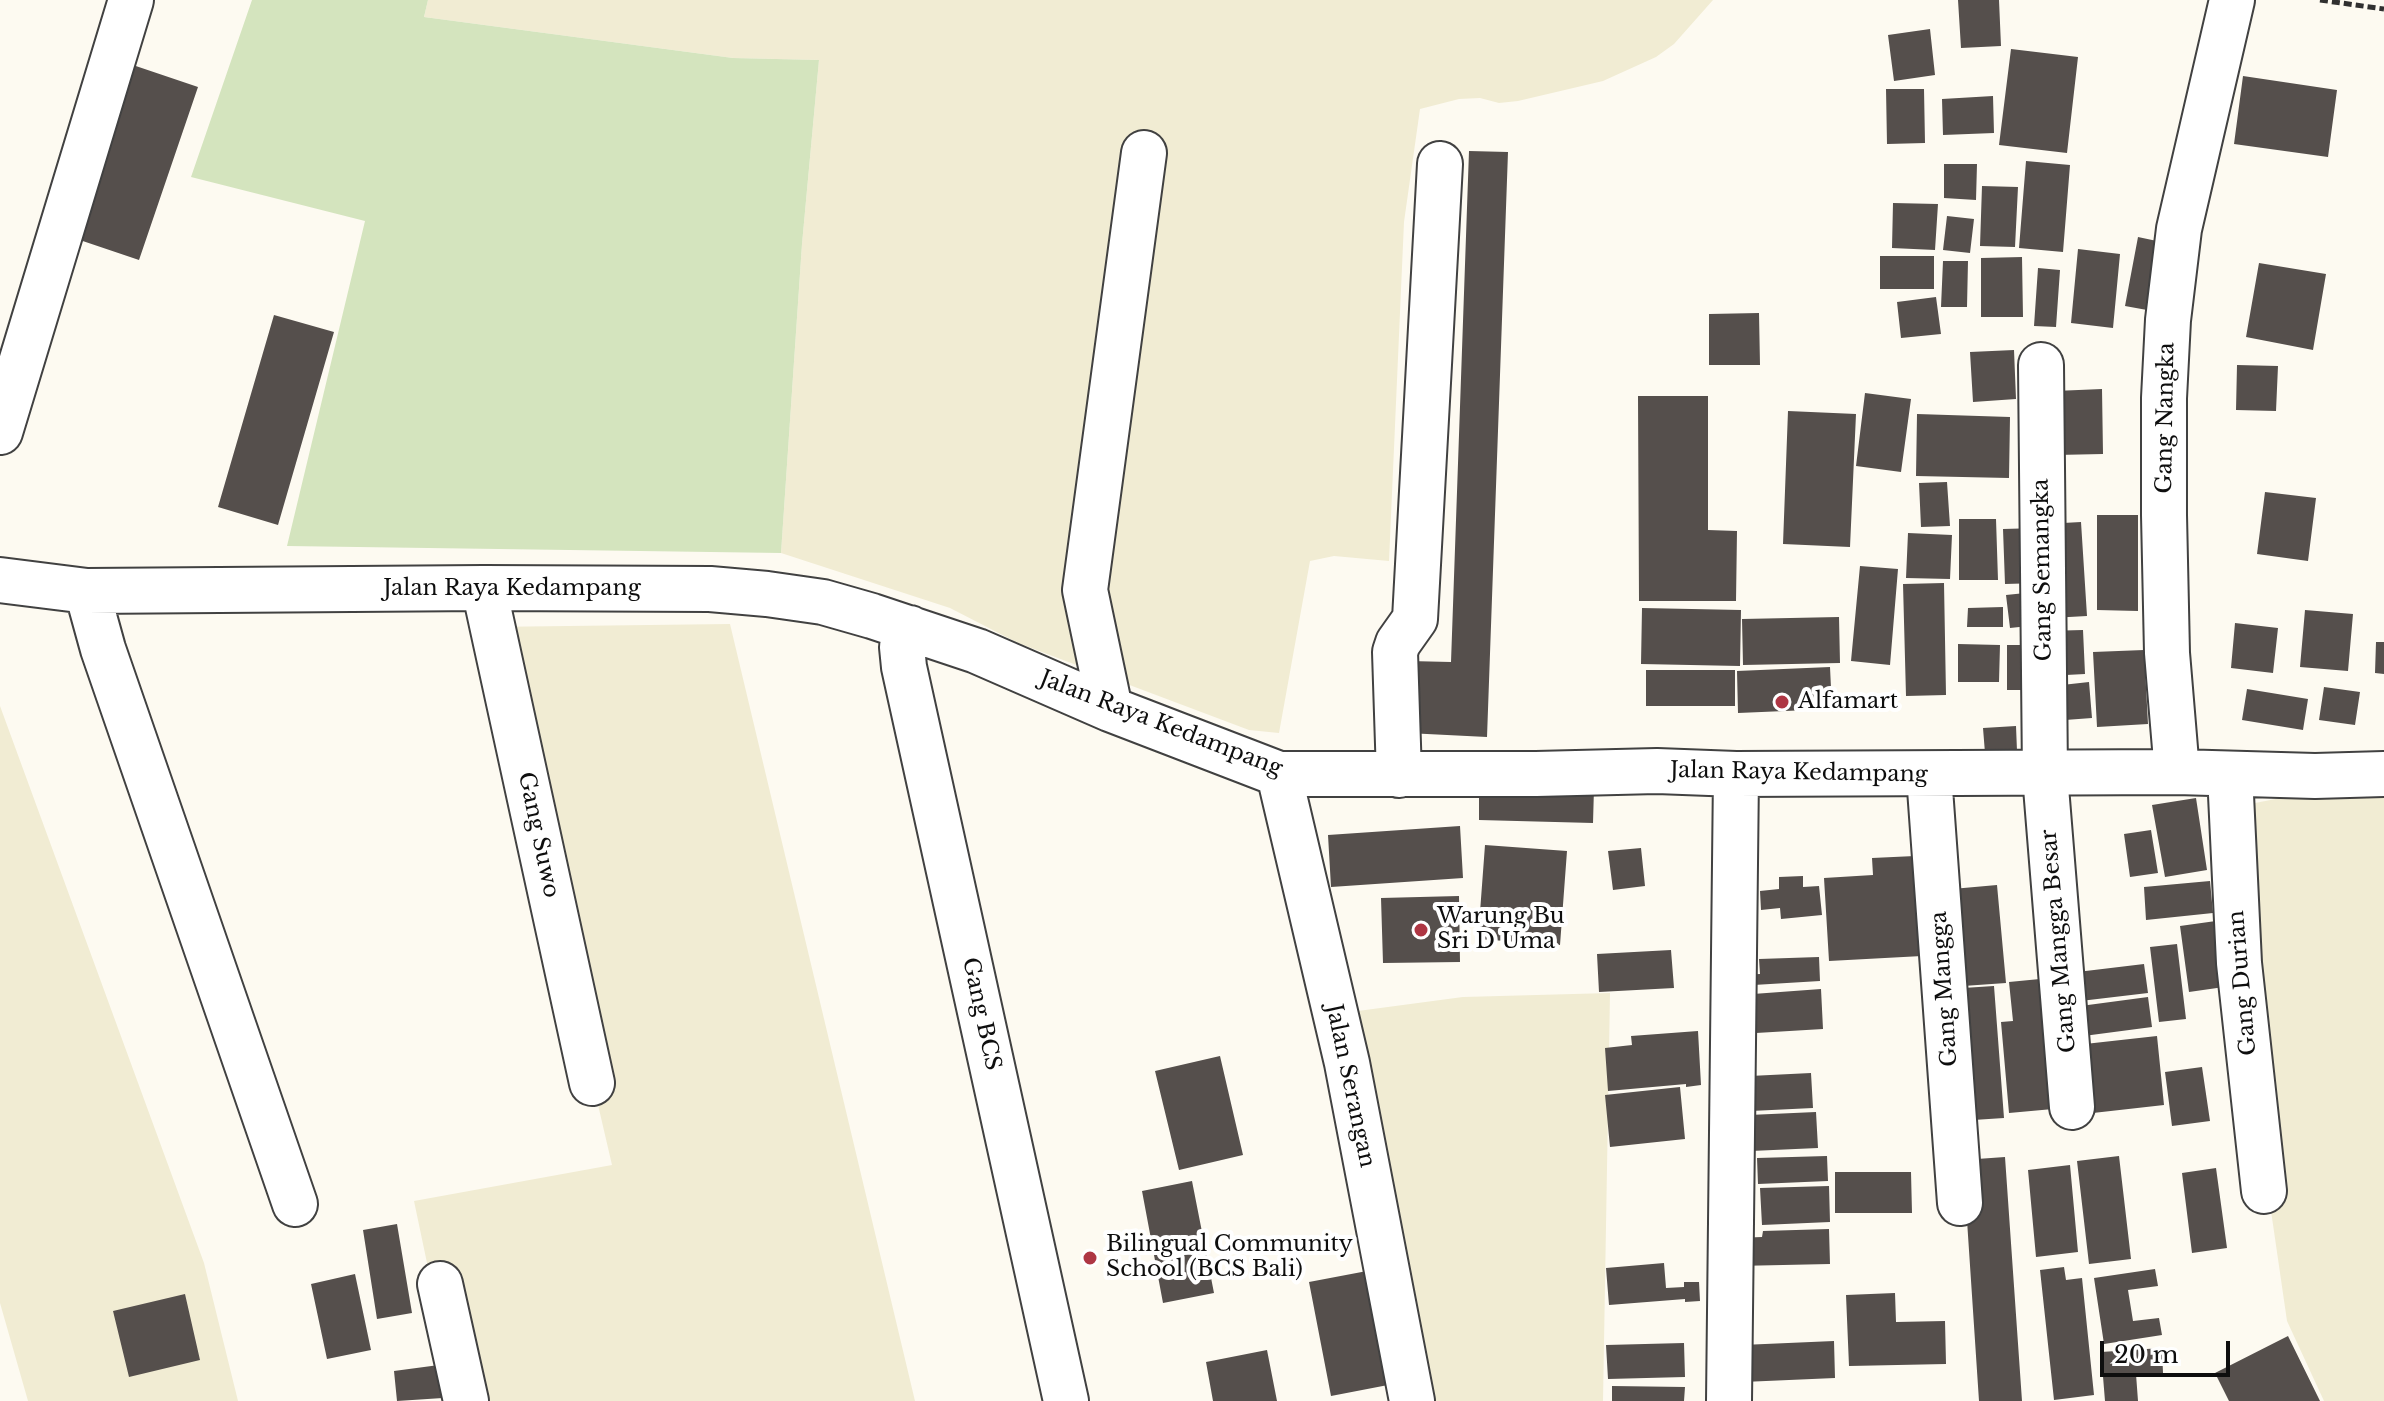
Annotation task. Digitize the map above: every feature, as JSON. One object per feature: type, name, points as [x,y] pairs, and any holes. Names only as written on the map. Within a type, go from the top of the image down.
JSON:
[{"type":"street","points":[[0,432],[131,0]]},
{"type":"street","name":"Gang Nangka","points":[[2177,772],[2167,653],[2164,398],[2168,320],[2179,229],[2232,0]]},
{"type":"street","points":[[1110,709],[1085,590],[1144,153]]},
{"type":"street","points":[[1399,775],[1395,652],[1415,619],[1440,164]]},
{"type":"street","name":"Gang Semangka","points":[[2041,365],[2045,775]]},
{"type":"street","name":"Jalan Raya Kedampang","points":[[0,580],[87,591],[710,589],[823,602],[977,651],[1110,709],[1279,774],[1657,771],[1929,775],[2177,772],[2384,774]]},
{"type":"street","name":"Gang Suwo","points":[[484,588],[592,1083]]},
{"type":"street","points":[[87,591],[103,649],[295,1204]]},
{"type":"street","name":"Gang BCS","points":[[910,628],[902,647],[904,667],[1066,1401]]},
{"type":"street","name":"Jalan Serangan","points":[[1279,774],[1347,1063],[1412,1401]]},
{"type":"street","points":[[1729,1401],[1736,774]]},
{"type":"street","name":"Gang Durian","points":[[2230,774],[2239,963],[2264,1191]]},
{"type":"street","name":"Gang Mangga","points":[[1929,775],[1960,1203]]},
{"type":"street","name":"Gang Mangga Besar","points":[[2045,775],[2072,1107]]},
{"type":"street","points":[[440,1284],[466,1401]]},
{"type":"path","points":[[2320,0],[2384,9]]},
{"type":"shaded area","points":[[428,0],[1713,0],[1674,44],[1656,57],[1603,81],[1518,101],[1499,103],[1480,98],[1459,99],[1420,109],[1404,222],[1389,561],[1334,556],[1310,561],[1279,733],[1249,730],[1018,643],[950,608],[781,553],[802,244],[819,60],[733,58],[424,17]]},
{"type":"shaded area","points":[[730,624],[915,1401],[456,1401],[414,1201],[612,1165],[487,627]]},
{"type":"shaded area","points":[[0,706],[204,1263],[238,1401],[28,1401],[0,1303]]},
{"type":"shaded area","points":[[2384,778],[2384,1401],[2324,1401],[2287,1321],[2235,963],[2224,809]]},
{"type":"shaded area","points":[[1610,993],[1603,1401],[1395,1401],[1328,1015],[1463,997]]},
{"type":"green space","points":[[252,0],[428,0],[424,17],[733,58],[819,60],[802,244],[781,553],[287,546],[365,221],[191,177]]},
{"type":"building","points":[[1958,0],[1999,0],[2001,46],[1961,48]]},
{"type":"building","points":[[1930,29],[1935,75],[1894,81],[1888,35]]},
{"type":"building","points":[[2011,49],[2078,57],[2067,153],[1999,145]]},
{"type":"building","points":[[121,61],[198,87],[139,260],[62,234]]},
{"type":"building","points":[[2243,76],[2337,90],[2328,157],[2234,144]]},
{"type":"building","points":[[1886,89],[1924,89],[1925,143],[1887,144]]},
{"type":"building","points":[[1993,96],[1994,133],[1943,135],[1942,99]]},
{"type":"building","points":[[1469,151],[1508,152],[1487,737],[1407,733],[1409,661],[1451,662]]},
{"type":"building","points":[[2026,161],[2070,165],[2063,252],[2019,248]]},
{"type":"building","points":[[1944,164],[1977,164],[1976,200],[1944,198]]},
{"type":"building","points":[[1982,186],[2018,187],[2015,247],[1980,246]]},
{"type":"building","points":[[1893,203],[1938,204],[1935,250],[1892,248]]},
{"type":"building","points":[[1947,216],[1974,219],[1970,253],[1943,250]]},
{"type":"building","points":[[2138,237],[2171,244],[2158,312],[2125,306]]},
{"type":"building","points":[[2078,249],[2120,254],[2113,328],[2071,323]]},
{"type":"building","points":[[1880,256],[1934,256],[1934,289],[1880,289]]},
{"type":"building","points":[[2022,257],[2023,317],[1981,317],[1981,258]]},
{"type":"building","points":[[1943,261],[1968,261],[1967,307],[1941,307]]},
{"type":"building","points":[[2259,263],[2326,274],[2313,350],[2246,337]]},
{"type":"building","points":[[2038,268],[2060,270],[2056,327],[2034,326]]},
{"type":"building","points":[[1936,297],[1941,334],[1901,338],[1897,302]]},
{"type":"building","points":[[1759,313],[1760,365],[1709,365],[1709,314]]},
{"type":"building","points":[[274,315],[334,332],[278,525],[218,507]]},
{"type":"building","points":[[2014,350],[2016,399],[1973,402],[1970,352]]},
{"type":"building","points":[[2237,365],[2278,366],[2276,411],[2236,410]]},
{"type":"building","points":[[2102,389],[2103,454],[2056,455],[2055,391]]},
{"type":"building","points":[[1865,393],[1911,399],[1901,472],[1856,466]]},
{"type":"building","points":[[1638,396],[1708,396],[1708,530],[1737,531],[1736,601],[1639,601]]},
{"type":"building","points":[[1788,411],[1856,414],[1850,547],[1783,544]]},
{"type":"building","points":[[1917,414],[2010,417],[2009,478],[1916,476]]},
{"type":"building","points":[[1947,482],[1950,526],[1921,527],[1919,483]]},
{"type":"building","points":[[2265,492],[2316,498],[2308,561],[2257,554]]},
{"type":"building","points":[[2097,515],[2138,515],[2138,611],[2097,610]]},
{"type":"building","points":[[1959,519],[1996,519],[1998,580],[1959,580]]},
{"type":"building","points":[[2081,522],[2087,616],[2051,618],[2045,524]]},
{"type":"building","points":[[2038,528],[2040,583],[2005,584],[2003,529]]},
{"type":"building","points":[[1908,533],[1952,535],[1950,579],[1906,578]]},
{"type":"building","points":[[1860,566],[1898,569],[1890,665],[1851,661]]},
{"type":"building","points":[[1944,583],[1946,695],[1906,696],[1903,584]]},
{"type":"building","points":[[2035,592],[2038,625],[2010,628],[2006,595]]},
{"type":"building","points":[[2003,607],[2003,627],[1967,627],[1968,608]]},
{"type":"building","points":[[1642,608],[1741,610],[1740,666],[1641,664]]},
{"type":"building","points":[[2305,610],[2353,614],[2348,671],[2300,667]]},
{"type":"building","points":[[1839,617],[1840,663],[1743,665],[1742,619]]},
{"type":"building","points":[[2235,623],[2278,628],[2273,673],[2231,668]]},
{"type":"building","points":[[2083,630],[2085,674],[2047,676],[2045,631]]},
{"type":"building","points":[[2376,642],[2384,642],[2384,674],[2375,673]]},
{"type":"building","points":[[1958,644],[2000,645],[1999,682],[1958,682]]},
{"type":"building","points":[[2007,645],[2034,645],[2033,690],[2007,690]]},
{"type":"building","points":[[2144,650],[2148,724],[2097,727],[2093,652]]},
{"type":"building","points":[[1830,667],[1832,709],[1738,713],[1737,671]]},
{"type":"building","points":[[1646,670],[1735,670],[1735,706],[1646,706]]},
{"type":"building","points":[[2089,682],[2092,718],[2065,720],[2062,685]]},
{"type":"building","points":[[2324,687],[2360,692],[2355,725],[2319,720]]},
{"type":"building","points":[[2247,689],[2308,699],[2303,730],[2242,720]]},
{"type":"building","points":[[2016,726],[2017,751],[1985,753],[1983,728]]},
{"type":"building","points":[[1479,785],[1594,788],[1593,823],[1479,820]]},
{"type":"building","points":[[2196,798],[2207,870],[2165,877],[2152,805]]},
{"type":"building","points":[[1460,826],[1463,878],[1331,887],[1328,835]]},
{"type":"building","points":[[2151,830],[2158,873],[2130,877],[2124,834]]},
{"type":"building","points":[[1485,845],[1567,851],[1560,945],[1478,939]]},
{"type":"building","points":[[1641,848],[1645,886],[1613,890],[1608,851]]},
{"type":"building","points":[[1915,856],[1922,956],[1829,961],[1824,878],[1873,875],[1872,858]]},
{"type":"building","points":[[1803,876],[1803,887],[1819,886],[1822,915],[1781,919],[1780,908],[1761,910],[1760,891],[1779,889],[1779,877]]},
{"type":"building","points":[[2210,881],[2213,913],[2146,920],[2144,887]]},
{"type":"building","points":[[1997,885],[2006,983],[1949,987],[1941,890]]},
{"type":"building","name":"Warung Bu Sri D Uma","points":[[1459,896],[1460,962],[1383,963],[1381,898]]},
{"type":"building","points":[[2223,920],[2231,986],[2189,992],[2180,926]]},
{"type":"building","points":[[2177,944],[2186,1019],[2159,1022],[2150,947]]},
{"type":"building","points":[[1671,950],[1674,988],[1599,992],[1597,954]]},
{"type":"building","points":[[1819,957],[1820,981],[1737,986],[1736,975],[1760,974],[1759,959]]},
{"type":"building","points":[[2144,964],[2148,993],[2072,1002],[2069,973]]},
{"type":"building","points":[[2040,979],[2053,1109],[2009,1113],[2001,1022],[2013,1021],[2009,982]]},
{"type":"building","points":[[1994,986],[2004,1118],[1958,1121],[1948,989]]},
{"type":"building","points":[[1821,989],[1823,1029],[1756,1033],[1753,994]]},
{"type":"building","points":[[2148,997],[2152,1027],[2076,1037],[2073,1007]]},
{"type":"building","points":[[1698,1031],[1701,1085],[1608,1091],[1605,1048],[1632,1045],[1631,1036]]},
{"type":"building","points":[[2157,1036],[2164,1105],[2084,1114],[2076,1045]]},
{"type":"building","points":[[1220,1056],[1243,1155],[1179,1170],[1155,1071]]},
{"type":"building","points":[[2202,1067],[2210,1121],[2172,1126],[2165,1072]]},
{"type":"building","points":[[1811,1073],[1813,1108],[1751,1111],[1750,1076]]},
{"type":"building","points":[[1680,1087],[1685,1139],[1610,1147],[1605,1095]]},
{"type":"building","points":[[1816,1112],[1818,1148],[1751,1151],[1749,1115]]},
{"type":"building","points":[[1827,1156],[1828,1181],[1758,1184],[1757,1158]]},
{"type":"building","points":[[2119,1156],[2131,1259],[2089,1264],[2077,1161]]},
{"type":"building","points":[[2005,1157],[2022,1401],[1979,1401],[1963,1160]]},
{"type":"building","points":[[2070,1165],[2078,1252],[2036,1257],[2028,1170]]},
{"type":"building","points":[[2216,1168],[2227,1248],[2192,1253],[2182,1173]]},
{"type":"building","points":[[1835,1172],[1911,1172],[1912,1213],[1835,1213]]},
{"type":"building","points":[[1192,1181],[1214,1293],[1163,1303],[1142,1191]]},
{"type":"building","points":[[1829,1186],[1830,1222],[1762,1225],[1760,1188]]},
{"type":"building","points":[[397,1224],[412,1313],[377,1319],[363,1230]]},
{"type":"building","points":[[1829,1229],[1830,1264],[1736,1266],[1736,1238],[1762,1237],[1763,1231]]},
{"type":"building","points":[[1664,1263],[1666,1288],[1684,1287],[1684,1282],[1699,1282],[1700,1301],[1685,1302],[1685,1299],[1609,1305],[1606,1268]]},
{"type":"building","points":[[2064,1267],[2066,1280],[2082,1278],[2094,1395],[2054,1400],[2040,1270]]},
{"type":"building","points":[[2155,1269],[2158,1286],[2128,1290],[2133,1321],[2159,1318],[2162,1335],[2104,1344],[2094,1278]]},
{"type":"building","points":[[1367,1271],[1388,1385],[1331,1396],[1309,1282]]},
{"type":"building","points":[[355,1274],[371,1350],[327,1359],[311,1284]]},
{"type":"building","points":[[1895,1293],[1896,1322],[1945,1321],[1946,1364],[1849,1366],[1846,1295]]},
{"type":"building","points":[[185,1294],[200,1360],[129,1377],[113,1311]]},
{"type":"building","points":[[2288,1336],[2320,1401],[2229,1401],[2215,1373]]},
{"type":"building","points":[[1834,1341],[1835,1378],[1743,1382],[1742,1345]]},
{"type":"building","points":[[1684,1343],[1685,1377],[1608,1379],[1606,1345]]},
{"type":"building","points":[[2162,1348],[2163,1373],[2136,1374],[2138,1401],[2105,1401],[2101,1352]]},
{"type":"building","points":[[1267,1350],[1277,1401],[1213,1401],[1206,1362]]},
{"type":"building","points":[[454,1363],[458,1397],[397,1401],[394,1371]]},
{"type":"building","points":[[1612,1386],[1685,1387],[1684,1401],[1612,1401]]},
{"type":"place","name":"Alfamart","points":[[1782,702]]},
{"type":"place","name":"Warung Bu Sri D Uma","points":[[1421,930]]},
{"type":"place","name":"Bilingual Community School (BCS Bali)","points":[[1090,1258]]}]
